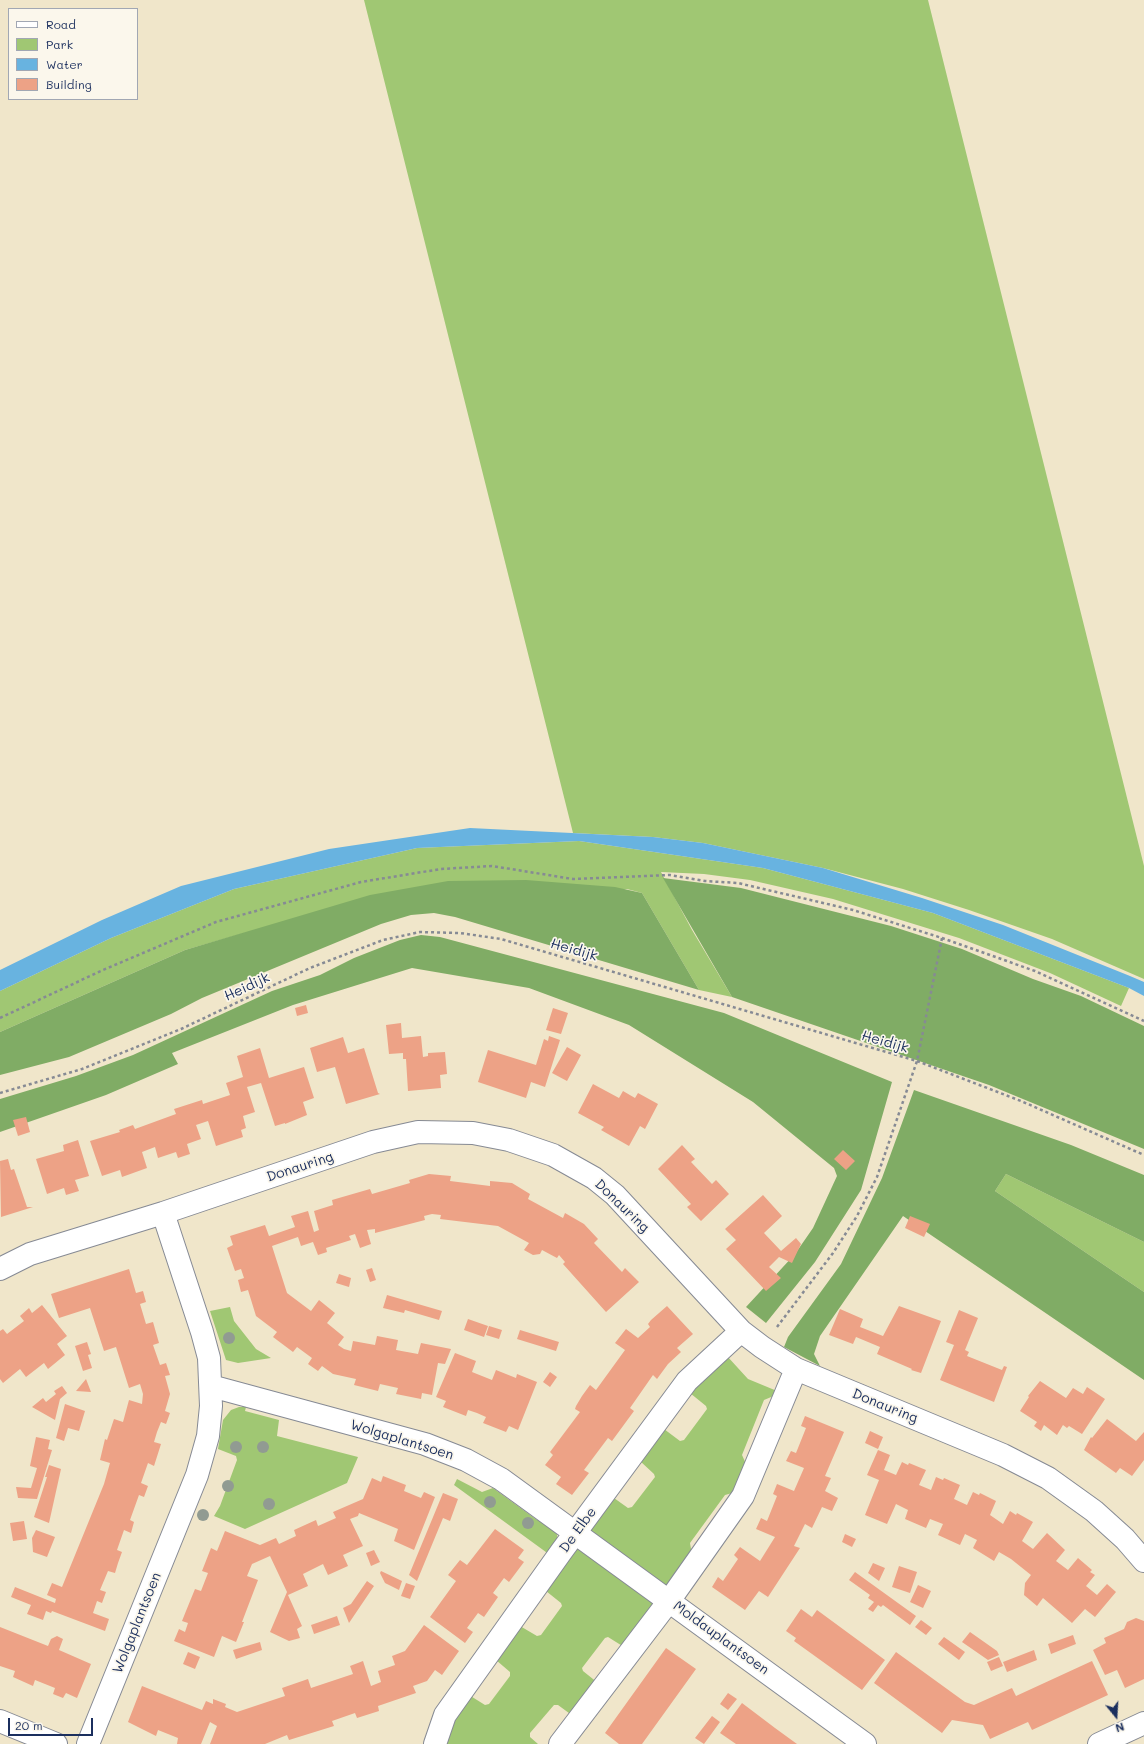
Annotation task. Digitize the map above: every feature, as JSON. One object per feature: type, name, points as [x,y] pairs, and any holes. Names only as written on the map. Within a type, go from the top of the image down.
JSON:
[{"type":"street","name":"Donauring","points":[[0,1269],[30,1254],[162,1213],[373,1142],[418,1132],[473,1133],[502,1138],[553,1155],[599,1182],[615,1195],[741,1331],[762,1347],[796,1369],[1003,1455],[1048,1478],[1094,1511],[1125,1539],[1144,1561]]},
{"type":"street","name":"Wolgaplantsoen","points":[[88,1744],[196,1476],[208,1436],[211,1386],[209,1358],[202,1332],[162,1213]]},
{"type":"street","name":"De Elbe","points":[[435,1744],[445,1715],[576,1532],[687,1381],[741,1331]]},
{"type":"street","points":[[560,1744],[669,1601],[743,1496],[796,1369]]},
{"type":"street","name":"Wolgaplantsoen","points":[[211,1386],[425,1444],[466,1460],[501,1479],[576,1532]]},
{"type":"street","name":"Moldauplantsoen","points":[[576,1532],[865,1744]]},
{"type":"street","points":[[0,1721],[56,1744]]},
{"type":"street","points":[[1099,1744],[1144,1723]]},
{"type":"path","points":[[0,1018],[103,970],[216,922],[361,882],[441,869],[492,866],[573,879],[670,875],[705,881],[738,883],[853,910],[942,938],[1035,971],[1144,1020]]},
{"type":"path","name":"Heidijk","points":[[0,1093],[82,1069],[152,1040],[310,968],[383,940],[420,932],[460,933],[501,939],[917,1062],[1021,1101],[1144,1155]]},
{"type":"path","points":[[762,1347],[833,1253],[857,1216],[877,1177],[917,1062],[942,938]]},
{"type":"green space","points":[[364,0],[928,0],[1144,866],[1144,979],[1052,939],[969,910],[903,889],[823,868],[703,843],[653,837],[573,833]]},
{"type":"green space","points":[[579,841],[763,868],[933,913],[1129,988],[1121,1006],[1050,973],[959,938],[833,899],[750,880],[704,874],[661,872],[692,930],[732,997],[699,990],[642,893],[627,889],[248,932],[185,950],[0,1032],[0,991],[111,938],[234,889],[417,848]]},
{"type":"green space","points":[[663,878],[741,888],[891,926],[962,949],[1033,979],[1081,996],[1144,1026],[1144,1149],[989,1085],[732,997]]},
{"type":"green space","points":[[526,880],[615,887],[642,893],[699,990],[455,917],[434,913],[411,915],[381,924],[202,998],[171,1014],[69,1057],[0,1075],[0,1032],[185,950],[370,895],[448,881]]},
{"type":"green space","points":[[421,935],[440,937],[724,1013],[892,1082],[861,1190],[815,1262],[766,1323],[746,1307],[795,1254],[813,1228],[837,1176],[834,1168],[753,1102],[629,1025],[529,988],[412,968],[293,1005],[172,1053],[178,1064],[106,1095],[0,1132],[0,1099],[76,1076],[133,1055],[272,991],[320,975],[354,958],[400,940]]},
{"type":"green space","points":[[914,1090],[1071,1145],[1144,1175],[1144,1242],[1006,1174],[995,1191],[1144,1292],[1144,1380],[903,1216],[820,1336],[814,1354],[820,1366],[784,1347],[788,1337],[841,1264],[882,1178]]},
{"type":"green space","points":[[1006,1174],[1144,1242],[1144,1292],[995,1191]]},
{"type":"green space","points":[[230,1307],[234,1321],[256,1349],[271,1358],[238,1363],[226,1360],[210,1311]]},
{"type":"green space","points":[[727,1356],[748,1379],[777,1391],[776,1395],[764,1400],[742,1455],[747,1466],[736,1492],[725,1495],[690,1543],[692,1555],[671,1583],[665,1587],[590,1531],[614,1498],[628,1508],[632,1507],[655,1477],[654,1474],[640,1461],[664,1429],[680,1441],[684,1440],[707,1409],[706,1406],[690,1393]]},
{"type":"green space","points":[[239,1407],[246,1407],[245,1411],[279,1420],[277,1436],[358,1457],[347,1483],[245,1529],[214,1516],[220,1506],[237,1460],[236,1456],[218,1449],[223,1420],[231,1410]]},
{"type":"green space","points":[[457,1479],[482,1492],[493,1488],[537,1520],[543,1519],[556,1528],[558,1542],[550,1555],[454,1485]]},
{"type":"green space","points":[[582,1547],[654,1599],[655,1605],[624,1647],[608,1637],[605,1638],[582,1668],[583,1671],[598,1683],[573,1716],[558,1705],[554,1705],[530,1733],[530,1737],[538,1744],[446,1744],[452,1719],[469,1695],[485,1705],[489,1704],[510,1676],[510,1672],[496,1660],[520,1626],[537,1636],[541,1635],[562,1606],[561,1603],[546,1591],[576,1548]]},
{"type":"water","points":[[470,828],[653,837],[703,843],[823,868],[922,898],[1003,925],[1144,982],[1144,996],[1129,988],[933,913],[763,868],[579,841],[417,848],[234,889],[111,938],[0,991],[0,970],[102,920],[181,886],[329,849]]},
{"type":"building","points":[[306,1005],[308,1013],[297,1016],[295,1008]]},
{"type":"building","points":[[553,1008],[568,1013],[561,1034],[546,1030]]},
{"type":"building","points":[[401,1023],[402,1038],[421,1036],[423,1057],[428,1056],[428,1053],[445,1052],[447,1074],[440,1075],[441,1088],[408,1091],[406,1059],[403,1059],[403,1053],[389,1054],[386,1025]]},
{"type":"building","points":[[549,1036],[560,1040],[545,1087],[531,1082],[526,1098],[478,1082],[488,1050],[536,1065],[544,1039],[548,1041]]},
{"type":"building","points":[[343,1037],[348,1053],[364,1048],[378,1093],[380,1094],[346,1104],[335,1067],[317,1072],[310,1048]]},
{"type":"building","points":[[567,1047],[581,1055],[567,1081],[552,1073]]},
{"type":"building","points":[[260,1048],[269,1078],[304,1067],[314,1098],[303,1102],[307,1115],[285,1124],[275,1126],[261,1083],[247,1087],[255,1112],[243,1116],[246,1128],[241,1130],[243,1137],[216,1146],[208,1121],[196,1125],[201,1139],[187,1144],[190,1154],[178,1158],[176,1152],[158,1158],[155,1147],[142,1152],[147,1168],[122,1177],[120,1170],[102,1176],[90,1141],[120,1132],[119,1130],[133,1125],[135,1129],[176,1114],[174,1109],[202,1100],[203,1104],[230,1095],[226,1083],[243,1077],[237,1056]]},
{"type":"building","points":[[593,1084],[619,1098],[623,1091],[635,1098],[638,1093],[658,1104],[645,1129],[640,1126],[629,1146],[601,1130],[604,1127],[578,1113]]},
{"type":"building","points":[[26,1117],[30,1132],[18,1136],[13,1120]]},
{"type":"building","points":[[78,1140],[89,1176],[75,1180],[79,1191],[66,1195],[64,1188],[47,1194],[36,1159],[64,1151],[63,1145]]},
{"type":"building","points":[[682,1145],[695,1159],[691,1162],[712,1184],[716,1180],[729,1194],[701,1221],[687,1207],[691,1204],[658,1169]]},
{"type":"building","points":[[843,1150],[855,1161],[846,1170],[834,1159]]},
{"type":"building","points":[[8,1159],[11,1170],[14,1169],[27,1207],[33,1207],[1,1217],[0,1161]]},
{"type":"building","points":[[429,1174],[451,1176],[450,1181],[490,1186],[490,1181],[512,1183],[530,1194],[528,1199],[563,1218],[565,1213],[584,1224],[598,1239],[594,1243],[622,1272],[625,1268],[639,1282],[606,1312],[563,1264],[565,1262],[559,1255],[557,1258],[542,1250],[540,1254],[533,1255],[524,1250],[529,1243],[498,1226],[440,1219],[441,1215],[432,1214],[424,1216],[425,1220],[375,1233],[375,1229],[367,1230],[371,1244],[360,1248],[355,1234],[349,1236],[351,1240],[326,1248],[327,1252],[318,1255],[313,1242],[301,1246],[298,1237],[272,1246],[287,1293],[311,1311],[319,1300],[335,1313],[327,1323],[344,1337],[338,1345],[351,1351],[353,1341],[375,1345],[377,1336],[398,1340],[396,1350],[418,1354],[421,1343],[451,1349],[445,1364],[438,1363],[432,1395],[422,1393],[421,1399],[396,1394],[398,1388],[380,1384],[378,1391],[354,1385],[356,1379],[333,1374],[322,1366],[318,1371],[308,1364],[312,1358],[297,1347],[293,1352],[273,1337],[277,1332],[256,1316],[248,1290],[241,1292],[238,1280],[244,1278],[241,1269],[235,1271],[227,1248],[233,1245],[230,1236],[265,1225],[269,1236],[295,1227],[291,1216],[308,1211],[314,1232],[319,1230],[314,1211],[333,1205],[332,1200],[370,1189],[372,1194],[410,1183],[409,1180]]},
{"type":"building","points":[[763,1195],[782,1216],[764,1233],[781,1251],[796,1238],[801,1244],[792,1263],[779,1257],[769,1267],[781,1278],[766,1291],[726,1249],[736,1240],[725,1229]]},
{"type":"building","points":[[910,1216],[930,1224],[924,1237],[905,1228]]},
{"type":"building","points":[[372,1268],[376,1280],[370,1282],[366,1270]]},
{"type":"building","points":[[129,1269],[136,1293],[143,1291],[146,1302],[140,1304],[146,1324],[153,1322],[159,1343],[153,1345],[160,1365],[166,1363],[170,1375],[165,1376],[170,1394],[165,1411],[170,1413],[166,1424],[161,1422],[157,1432],[154,1442],[161,1444],[154,1466],[148,1463],[141,1483],[148,1486],[144,1497],[139,1495],[130,1520],[134,1522],[131,1533],[124,1530],[117,1550],[122,1552],[115,1573],[108,1571],[100,1590],[106,1592],[102,1603],[97,1601],[93,1613],[109,1619],[105,1631],[52,1611],[51,1613],[46,1611],[43,1620],[27,1614],[31,1605],[11,1597],[15,1587],[55,1603],[56,1599],[47,1595],[52,1583],[62,1587],[104,1484],[110,1463],[100,1460],[105,1439],[107,1440],[114,1419],[123,1422],[129,1400],[142,1404],[143,1394],[140,1384],[129,1388],[116,1347],[104,1351],[90,1308],[59,1318],[51,1294]]},
{"type":"building","points":[[339,1274],[351,1278],[349,1287],[336,1283]]},
{"type":"building","points":[[387,1295],[442,1311],[439,1320],[405,1310],[404,1313],[383,1308]]},
{"type":"building","points":[[42,1305],[67,1336],[57,1344],[65,1355],[48,1369],[44,1363],[26,1377],[20,1369],[3,1383],[0,1379],[0,1331],[3,1329],[7,1334],[24,1321],[20,1316],[29,1308],[32,1313]]},
{"type":"building","points":[[667,1306],[693,1334],[677,1348],[681,1352],[668,1364],[657,1379],[653,1375],[630,1408],[634,1411],[612,1441],[608,1438],[584,1470],[589,1473],[572,1495],[556,1484],[561,1477],[545,1465],[553,1455],[550,1452],[580,1412],[575,1409],[576,1406],[590,1385],[596,1390],[625,1350],[615,1343],[626,1329],[638,1338],[650,1327],[648,1324],[651,1320]]},
{"type":"building","points":[[899,1306],[941,1321],[921,1373],[911,1370],[912,1369],[877,1354],[880,1347],[856,1337],[853,1344],[829,1335],[840,1309],[863,1319],[860,1327],[883,1336]]},
{"type":"building","points":[[959,1310],[978,1318],[965,1350],[969,1352],[967,1356],[1002,1370],[1004,1366],[1007,1367],[994,1402],[940,1380],[954,1345],[946,1342]]},
{"type":"building","points":[[468,1319],[488,1326],[484,1337],[464,1330]]},
{"type":"building","points":[[489,1326],[502,1330],[499,1339],[486,1335]]},
{"type":"building","points":[[520,1330],[559,1342],[556,1351],[517,1339]]},
{"type":"building","points":[[87,1342],[91,1354],[88,1355],[92,1368],[83,1371],[75,1346]]},
{"type":"building","points":[[455,1353],[476,1361],[472,1372],[492,1380],[496,1370],[516,1378],[517,1374],[537,1382],[518,1430],[509,1426],[506,1432],[483,1423],[486,1417],[477,1413],[468,1410],[466,1416],[443,1407],[446,1401],[436,1397]]},
{"type":"building","points":[[550,1372],[557,1377],[550,1387],[543,1382]]},
{"type":"building","points":[[86,1379],[91,1392],[76,1391]]},
{"type":"building","points":[[1040,1381],[1066,1398],[1073,1388],[1083,1394],[1087,1387],[1105,1399],[1082,1434],[1069,1426],[1067,1428],[1063,1425],[1057,1435],[1044,1425],[1041,1431],[1034,1426],[1037,1422],[1020,1411],[1029,1397],[1028,1396]]},
{"type":"building","points":[[62,1386],[67,1393],[60,1399],[55,1420],[32,1407],[43,1398],[46,1402],[56,1394],[54,1391]]},
{"type":"building","points":[[65,1404],[85,1411],[79,1431],[68,1428],[64,1441],[56,1438]]},
{"type":"building","points":[[805,1416],[844,1432],[825,1476],[831,1478],[825,1491],[838,1498],[832,1511],[822,1507],[812,1528],[805,1524],[794,1546],[800,1548],[768,1597],[759,1591],[745,1610],[712,1587],[718,1577],[723,1581],[738,1559],[734,1555],[740,1547],[760,1561],[775,1537],[756,1529],[761,1518],[767,1521],[777,1496],[773,1494],[777,1484],[794,1491],[804,1468],[786,1461],[791,1451],[796,1453],[806,1428],[801,1426]]},
{"type":"building","points":[[1107,1419],[1136,1441],[1144,1432],[1144,1460],[1132,1476],[1120,1468],[1116,1473],[1084,1450],[1091,1437],[1092,1438]]},
{"type":"building","points":[[870,1431],[883,1437],[878,1449],[865,1443]]},
{"type":"building","points":[[36,1437],[50,1440],[48,1449],[52,1450],[37,1499],[18,1498],[16,1487],[31,1488],[37,1468],[30,1466]]},
{"type":"building","points":[[878,1450],[890,1455],[884,1470],[896,1475],[902,1462],[908,1465],[909,1463],[926,1470],[919,1485],[931,1490],[936,1477],[943,1480],[944,1478],[960,1485],[954,1499],[967,1505],[973,1492],[979,1495],[980,1493],[996,1501],[990,1515],[1003,1524],[1010,1511],[1016,1515],[1017,1513],[1033,1522],[1022,1541],[1033,1549],[1047,1533],[1065,1550],[1056,1561],[1068,1570],[1078,1558],[1092,1570],[1090,1572],[1095,1575],[1086,1586],[1097,1595],[1107,1584],[1116,1592],[1095,1617],[1085,1609],[1072,1623],[1043,1598],[1037,1606],[1024,1595],[1025,1583],[1031,1575],[1011,1559],[999,1552],[994,1561],[973,1548],[977,1540],[965,1534],[960,1545],[938,1535],[943,1524],[930,1519],[926,1528],[905,1519],[908,1510],[896,1504],[887,1524],[865,1515],[879,1480],[867,1475]]},
{"type":"building","points":[[49,1465],[61,1469],[49,1523],[34,1517],[47,1477],[45,1477]]},
{"type":"building","points":[[383,1476],[406,1485],[404,1491],[421,1498],[424,1492],[435,1497],[414,1550],[394,1541],[398,1529],[359,1513],[358,1516],[350,1519],[363,1546],[343,1555],[348,1566],[328,1575],[323,1564],[303,1574],[308,1586],[288,1595],[302,1626],[297,1629],[300,1638],[289,1641],[270,1632],[287,1592],[270,1556],[252,1564],[247,1576],[258,1580],[236,1642],[222,1636],[214,1657],[174,1641],[179,1629],[185,1632],[188,1623],[182,1621],[195,1589],[201,1591],[208,1573],[202,1571],[211,1548],[217,1551],[225,1531],[260,1545],[276,1538],[279,1544],[296,1536],[294,1530],[316,1520],[318,1526],[336,1518],[333,1512],[363,1499],[372,1478],[381,1482]]},
{"type":"building","points":[[443,1493],[458,1499],[450,1521],[443,1518],[417,1581],[409,1575]]},
{"type":"building","points":[[24,1521],[27,1539],[13,1541],[10,1523]]},
{"type":"building","points":[[495,1529],[524,1550],[518,1558],[524,1562],[509,1582],[504,1578],[493,1593],[498,1597],[484,1617],[478,1613],[467,1628],[473,1632],[465,1643],[430,1617],[456,1581],[448,1575],[460,1560],[467,1565]]},
{"type":"building","points":[[36,1530],[55,1537],[47,1557],[33,1552],[32,1538]]},
{"type":"building","points":[[845,1534],[856,1539],[852,1547],[842,1542]]},
{"type":"building","points":[[374,1550],[380,1562],[371,1566],[366,1553]]},
{"type":"building","points":[[873,1563],[885,1568],[879,1581],[868,1573]]},
{"type":"building","points":[[899,1566],[917,1572],[910,1593],[892,1587]]},
{"type":"building","points":[[381,1571],[402,1581],[399,1590],[385,1583],[380,1573]]},
{"type":"building","points":[[855,1572],[916,1616],[910,1625],[883,1605],[881,1607],[878,1605],[873,1612],[868,1609],[874,1602],[868,1598],[870,1595],[849,1580]]},
{"type":"building","points":[[367,1581],[374,1586],[349,1623],[343,1608],[351,1604]]},
{"type":"building","points":[[406,1583],[415,1586],[410,1599],[401,1596]]},
{"type":"building","points":[[918,1585],[931,1591],[923,1608],[910,1602]]},
{"type":"building","points":[[801,1609],[812,1617],[817,1610],[885,1660],[862,1690],[794,1641],[796,1638],[786,1631]]},
{"type":"building","points":[[337,1616],[340,1625],[314,1634],[311,1625]]},
{"type":"building","points":[[1136,1618],[1144,1621],[1144,1679],[1125,1688],[1117,1670],[1105,1675],[1093,1650],[1106,1643],[1104,1638],[1124,1629],[1127,1622]]},
{"type":"building","points":[[921,1620],[932,1628],[926,1635],[915,1627]]},
{"type":"building","points":[[424,1625],[459,1651],[442,1675],[435,1670],[427,1681],[413,1686],[416,1693],[378,1706],[379,1711],[357,1718],[355,1713],[332,1721],[334,1726],[289,1740],[287,1735],[265,1744],[210,1744],[217,1726],[210,1722],[201,1744],[177,1744],[178,1738],[158,1730],[156,1736],[128,1722],[142,1686],[202,1710],[206,1701],[213,1704],[213,1699],[226,1704],[225,1707],[237,1712],[285,1696],[282,1688],[308,1679],[311,1688],[353,1674],[350,1666],[363,1661],[371,1686],[381,1682],[378,1671],[395,1665],[392,1656],[405,1651]]},
{"type":"building","points":[[0,1627],[48,1646],[51,1639],[57,1636],[63,1639],[59,1650],[91,1664],[77,1698],[66,1693],[63,1698],[53,1694],[55,1688],[35,1680],[33,1686],[13,1677],[15,1671],[0,1666]]},
{"type":"building","points":[[970,1632],[997,1651],[999,1655],[988,1660],[962,1642]]},
{"type":"building","points":[[1073,1635],[1076,1644],[1051,1654],[1048,1644]]},
{"type":"building","points":[[944,1637],[965,1652],[959,1660],[938,1644]]},
{"type":"building","points":[[260,1642],[262,1650],[236,1659],[233,1650]]},
{"type":"building","points":[[666,1648],[696,1669],[642,1744],[619,1744],[605,1733]]},
{"type":"building","points":[[1034,1650],[1037,1660],[1007,1672],[1003,1662]]},
{"type":"building","points":[[188,1652],[200,1657],[195,1669],[183,1664]]},
{"type":"building","points":[[896,1652],[965,1702],[974,1705],[1012,1688],[1016,1696],[1092,1661],[1108,1695],[1032,1730],[1028,1722],[990,1739],[983,1725],[952,1720],[942,1733],[874,1683]]},
{"type":"building","points":[[999,1657],[1003,1666],[991,1671],[987,1662]]},
{"type":"building","points":[[728,1693],[737,1699],[728,1710],[720,1704]]},
{"type":"building","points":[[742,1703],[797,1744],[736,1744],[720,1733]]},
{"type":"building","points":[[712,1716],[720,1722],[704,1744],[695,1738]]}]
